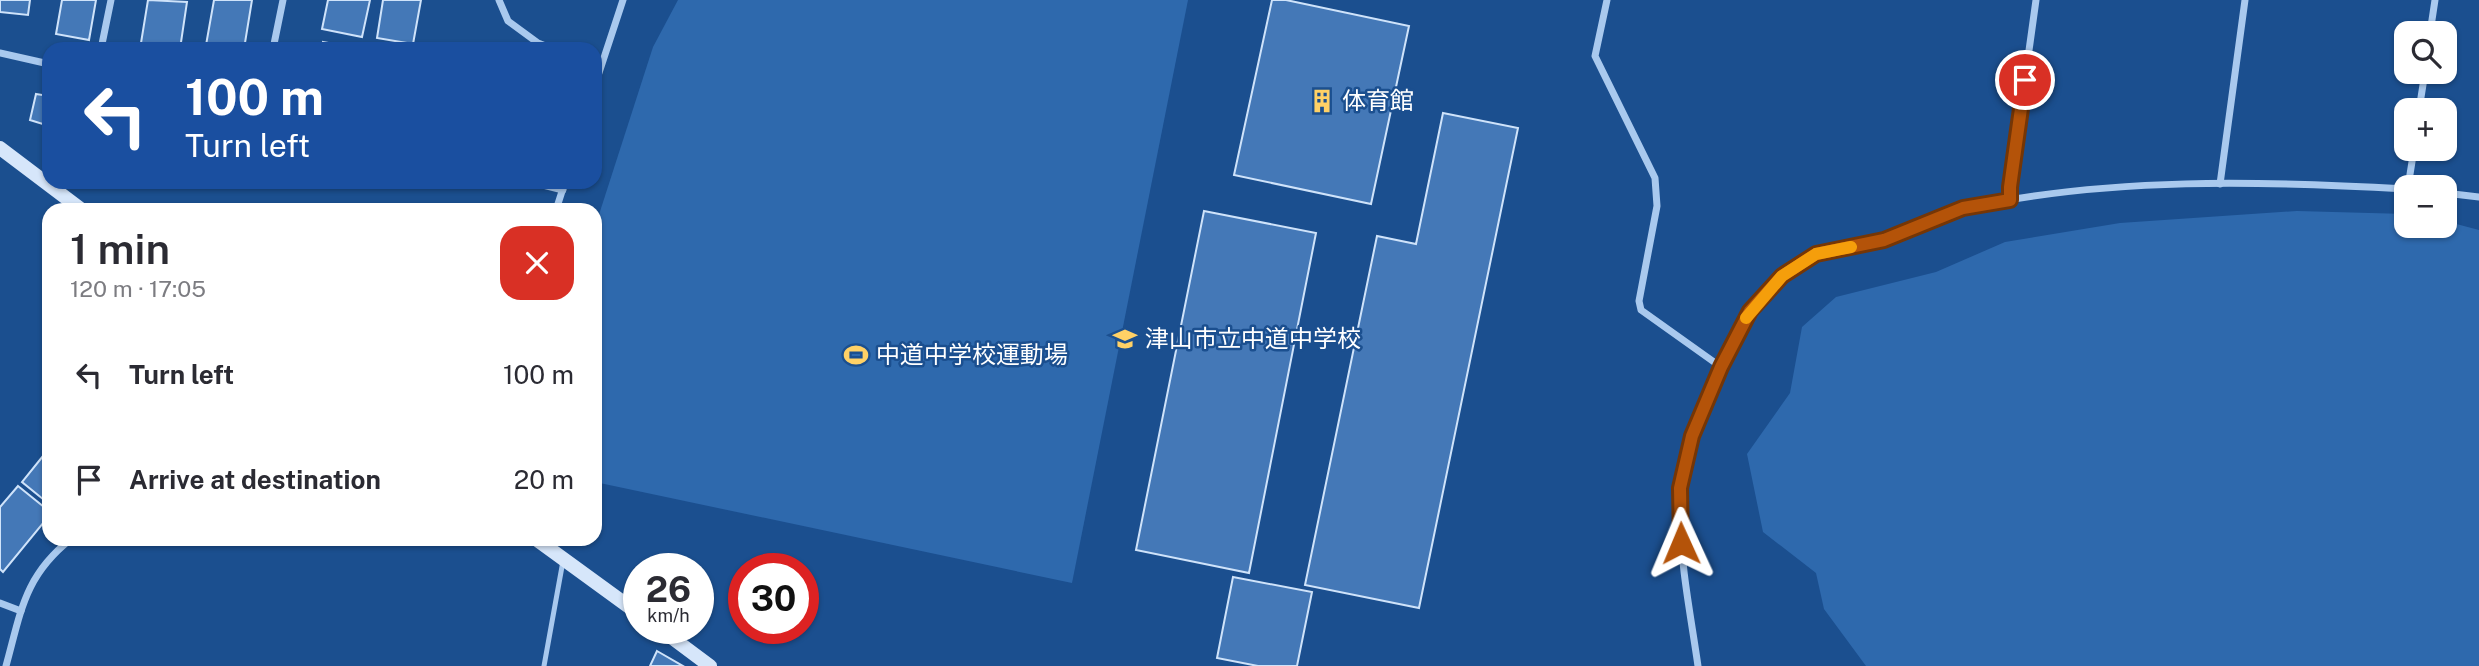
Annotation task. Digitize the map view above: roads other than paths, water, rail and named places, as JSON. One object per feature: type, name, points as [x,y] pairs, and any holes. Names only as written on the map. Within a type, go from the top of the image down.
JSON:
[{"type":"main road","points":[[0,148],[42,180]]},
{"type":"main road","points":[[54,189],[73,203]]},
{"type":"main road","points":[[546,546],[623,602]]},
{"type":"main road","points":[[680,644],[710,666]]},
{"type":"street","points":[[102,42],[111,0]]},
{"type":"street","points":[[274,42],[283,0]]},
{"type":"street","points":[[499,0],[508,21],[537,42]]},
{"type":"street","points":[[602,56],[623,0]]},
{"type":"street","points":[[1607,0],[1595,56],[1655,178],[1657,206],[1639,301],[1641,310],[1721,367]]},
{"type":"street","points":[[2010,200],[2036,0]]},
{"type":"street","points":[[2220,184],[2245,0]]},
{"type":"street","points":[[2432,21],[2435,0]]},
{"type":"street","points":[[0,53],[42,62]]},
{"type":"street","points":[[1698,666],[1681,543],[1680,488],[1692,436],[1721,367],[1750,311],[1782,276],[1816,254],[1884,240],[1963,208],[2010,200],[2100,189],[2220,184],[2394,188]]},
{"type":"street","points":[[2457,194],[2479,197]]},
{"type":"street","points":[[6,666],[30,585],[41,567],[64,546]]},
{"type":"street","points":[[0,603],[21,611]]},
{"type":"lane","points":[[544,666],[563,558]]},
{"type":"place","name":"体育館","points":[[1322,101]]},
{"type":"place","name":"津山市立中道中学校","points":[[1125,339]]},
{"type":"place","name":"中道中学校運動場","points":[[856,355]]}]
